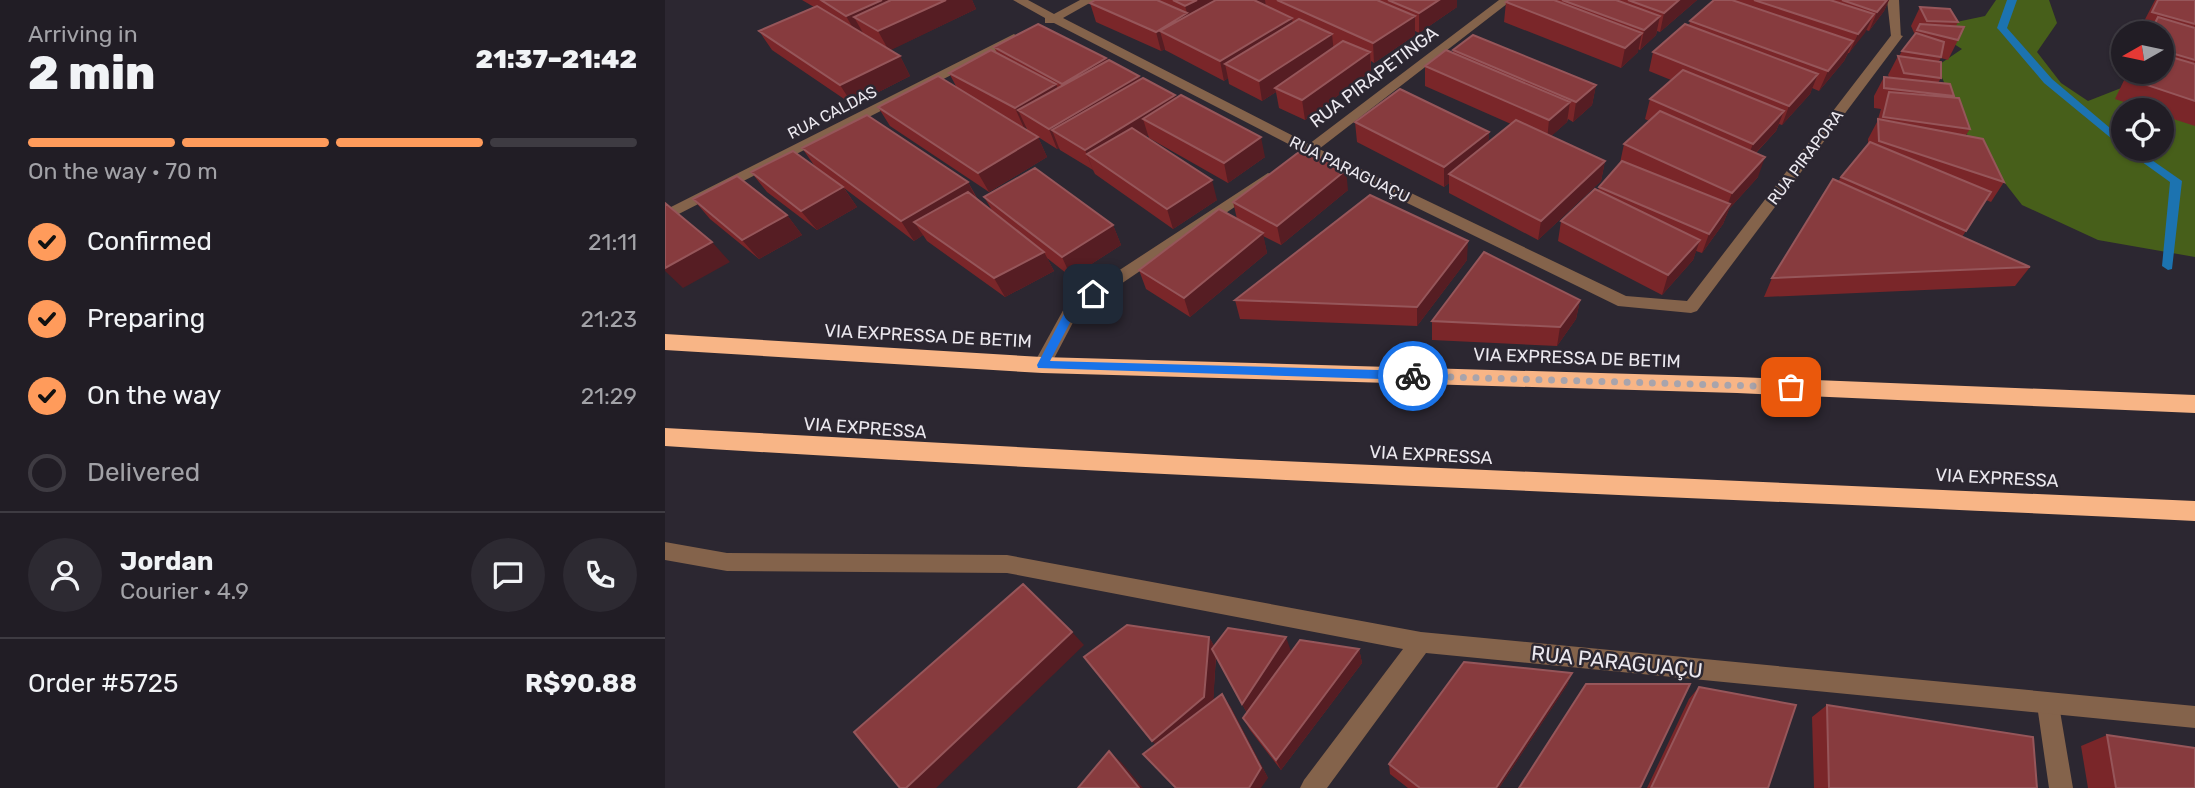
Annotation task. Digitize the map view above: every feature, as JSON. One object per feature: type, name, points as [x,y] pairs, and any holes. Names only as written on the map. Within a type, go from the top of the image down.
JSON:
[{"type":"highway","name":"VIA EXPRESSA DE BETIM","points":[[665,342],[1042,365],[1737,385],[2195,404]]},
{"type":"highway","name":"VIA EXPRESSA","points":[[665,438],[916,455],[1531,482],[1814,491],[2195,511]]},
{"type":"street","name":"RUA PARAGUAÇU","points":[[1019,0],[1310,150],[1624,302],[1691,307]]},
{"type":"street","name":"RUA CALDAS","points":[[665,216],[1089,0]]},
{"type":"street","name":"RUA PIRAPETINGA","points":[[1042,365],[1072,309],[1310,150],[1506,0]]},
{"type":"street","name":"RUA PIRAPORA","points":[[1691,307],[1897,37],[1893,0]]},
{"type":"street","name":"RUA PARAGUAÇU","points":[[665,551],[727,562],[1007,564],[1421,642],[2047,705],[2195,717]]},
{"type":"street","points":[[1313,788],[1421,642]]},
{"type":"street","points":[[2047,705],[2061,788]]},
{"type":"green space","points":[[1996,0],[2049,0],[2057,23],[2037,52],[2061,83],[2088,101],[2137,84],[2195,103],[2195,257],[2098,240],[2022,205],[1966,133],[1937,66],[1962,49],[1928,28],[1985,16]]},
{"type":"building","points":[[821,0],[882,0],[846,16]]},
{"type":"building","points":[[891,0],[946,0],[878,31],[854,17]]},
{"type":"building","points":[[1095,0],[1157,0],[1187,13],[1156,32],[1090,3]]},
{"type":"building","points":[[1173,0],[1197,0],[1185,6]]},
{"type":"building","points":[[1216,0],[1254,0],[1292,18],[1220,61],[1160,31]]},
{"type":"building","points":[[1277,0],[1377,0],[1415,16],[1373,43]]},
{"type":"building","points":[[1388,0],[1439,0],[1419,13]]},
{"type":"building","points":[[1554,0],[1642,33],[1625,48],[1506,2]]},
{"type":"building","points":[[1562,0],[1616,0],[1660,16],[1644,30]]},
{"type":"building","points":[[1628,0],[1679,0],[1664,13]]},
{"type":"building","points":[[1714,0],[1732,0],[1853,41],[1828,71],[1690,21]]},
{"type":"building","points":[[1754,0],[1830,0],[1874,14],[1858,34]]},
{"type":"building","points":[[1842,0],[1887,0],[1877,12]]},
{"type":"building","points":[[2158,0],[2195,0],[2195,24],[2152,12]]},
{"type":"building","points":[[817,6],[900,56],[840,85],[759,31]]},
{"type":"building","points":[[1920,7],[1950,9],[1958,22],[1927,21]]},
{"type":"building","points":[[2158,17],[2171,21],[2156,21]]},
{"type":"building","points":[[1299,19],[1332,34],[1259,81],[1225,64]]},
{"type":"building","points":[[2174,22],[2195,28],[2195,60],[2174,54]]},
{"type":"building","points":[[1038,24],[1106,58],[1062,84],[994,47]]},
{"type":"building","points":[[1685,24],[1818,74],[1789,106],[1653,52]]},
{"type":"building","points":[[1920,24],[1964,27],[1958,40],[1917,30]]},
{"type":"building","points":[[1916,33],[1944,42],[1941,57],[1902,51]]},
{"type":"building","points":[[1473,35],[1596,85],[1576,102],[1453,50]]},
{"type":"building","points":[[1343,41],[1370,52],[1302,100],[1275,88]]},
{"type":"building","points":[[991,50],[1056,84],[1015,108],[949,73]]},
{"type":"building","points":[[1446,50],[1570,102],[1549,120],[1425,66]]},
{"type":"building","points":[[1898,56],[1941,62],[1941,78],[1904,73]]},
{"type":"building","points":[[2174,58],[2195,64],[2195,101],[2144,84],[2174,84]]},
{"type":"building","points":[[1109,60],[1139,76],[1049,129],[1018,110]]},
{"type":"building","points":[[1683,70],[1784,111],[1753,144],[1650,99]]},
{"type":"building","points":[[938,76],[1038,137],[978,173],[878,107]]},
{"type":"building","points":[[1884,77],[1950,84],[1954,96],[1884,88]]},
{"type":"building","points":[[1143,78],[1175,95],[1085,150],[1052,130]]},
{"type":"building","points":[[1400,89],[1489,132],[1444,167],[1355,122]]},
{"type":"building","points":[[1889,92],[1959,98],[1970,129],[1883,117]]},
{"type":"building","points":[[1181,95],[1261,137],[1224,163],[1143,119]]},
{"type":"building","points":[[1660,111],[1765,157],[1732,193],[1624,144]]},
{"type":"building","points":[[867,115],[968,182],[901,221],[802,148]]},
{"type":"building","points":[[1878,119],[1983,139],[2004,182],[1879,141]]},
{"type":"building","points":[[1516,120],[1605,161],[1541,221],[1449,174]]},
{"type":"building","points":[[1132,128],[1212,180],[1167,209],[1087,154]]},
{"type":"building","points":[[1870,142],[1991,192],[1966,231],[1841,177]]},
{"type":"building","points":[[1303,149],[1346,170],[1277,226],[1233,202]]},
{"type":"building","points":[[793,151],[843,187],[801,211],[751,172]]},
{"type":"building","points":[[1622,161],[1730,204],[1709,234],[1599,187]]},
{"type":"building","points":[[1035,168],[1113,225],[1062,257],[984,197]]},
{"type":"building","points":[[737,176],[787,215],[742,240],[693,199]]},
{"type":"building","points":[[1833,179],[2030,267],[1772,278]]},
{"type":"building","points":[[1595,189],[1700,240],[1668,275],[1561,221]]},
{"type":"building","points":[[968,192],[1044,252],[994,278],[914,222]]},
{"type":"building","points":[[1370,195],[1468,241],[1417,307],[1235,300]]},
{"type":"building","points":[[665,203],[712,242],[665,268]]},
{"type":"building","points":[[1219,209],[1263,233],[1184,298],[1139,270]]},
{"type":"building","points":[[1484,252],[1580,300],[1560,327],[1432,321]]},
{"type":"building","points":[[1023,584],[1072,632],[906,788],[900,788],[854,732]]},
{"type":"building","points":[[1127,625],[1209,637],[1204,697],[1152,741],[1084,657]]},
{"type":"building","points":[[1228,628],[1286,637],[1242,704],[1212,649]]},
{"type":"building","points":[[1300,640],[1359,649],[1276,760],[1243,718]]},
{"type":"building","points":[[1464,662],[1572,673],[1496,788],[1420,788],[1389,764]]},
{"type":"building","points":[[1586,684],[1690,684],[1640,788],[1519,788]]},
{"type":"building","points":[[1699,687],[1796,705],[1768,788],[1651,788]]},
{"type":"building","points":[[1222,694],[1261,768],[1249,788],[1176,788],[1143,754]]},
{"type":"building","points":[[1827,705],[2033,737],[2037,788],[1829,788]]},
{"type":"building","points":[[2107,735],[2195,748],[2195,788],[2116,788]]},
{"type":"building","points":[[1109,751],[1139,788],[1078,788]]},
{"type":"waterway","points":[[2012,0],[2002,28],[2048,81],[2111,135]]},
{"type":"waterway","points":[[2147,161],[2176,181],[2168,266]]},
{"type":"way so far","points":[[1413,376],[1791,387]]},
{"type":"route","points":[[1093,294],[1072,309],[1042,365],[1413,376]]}]
